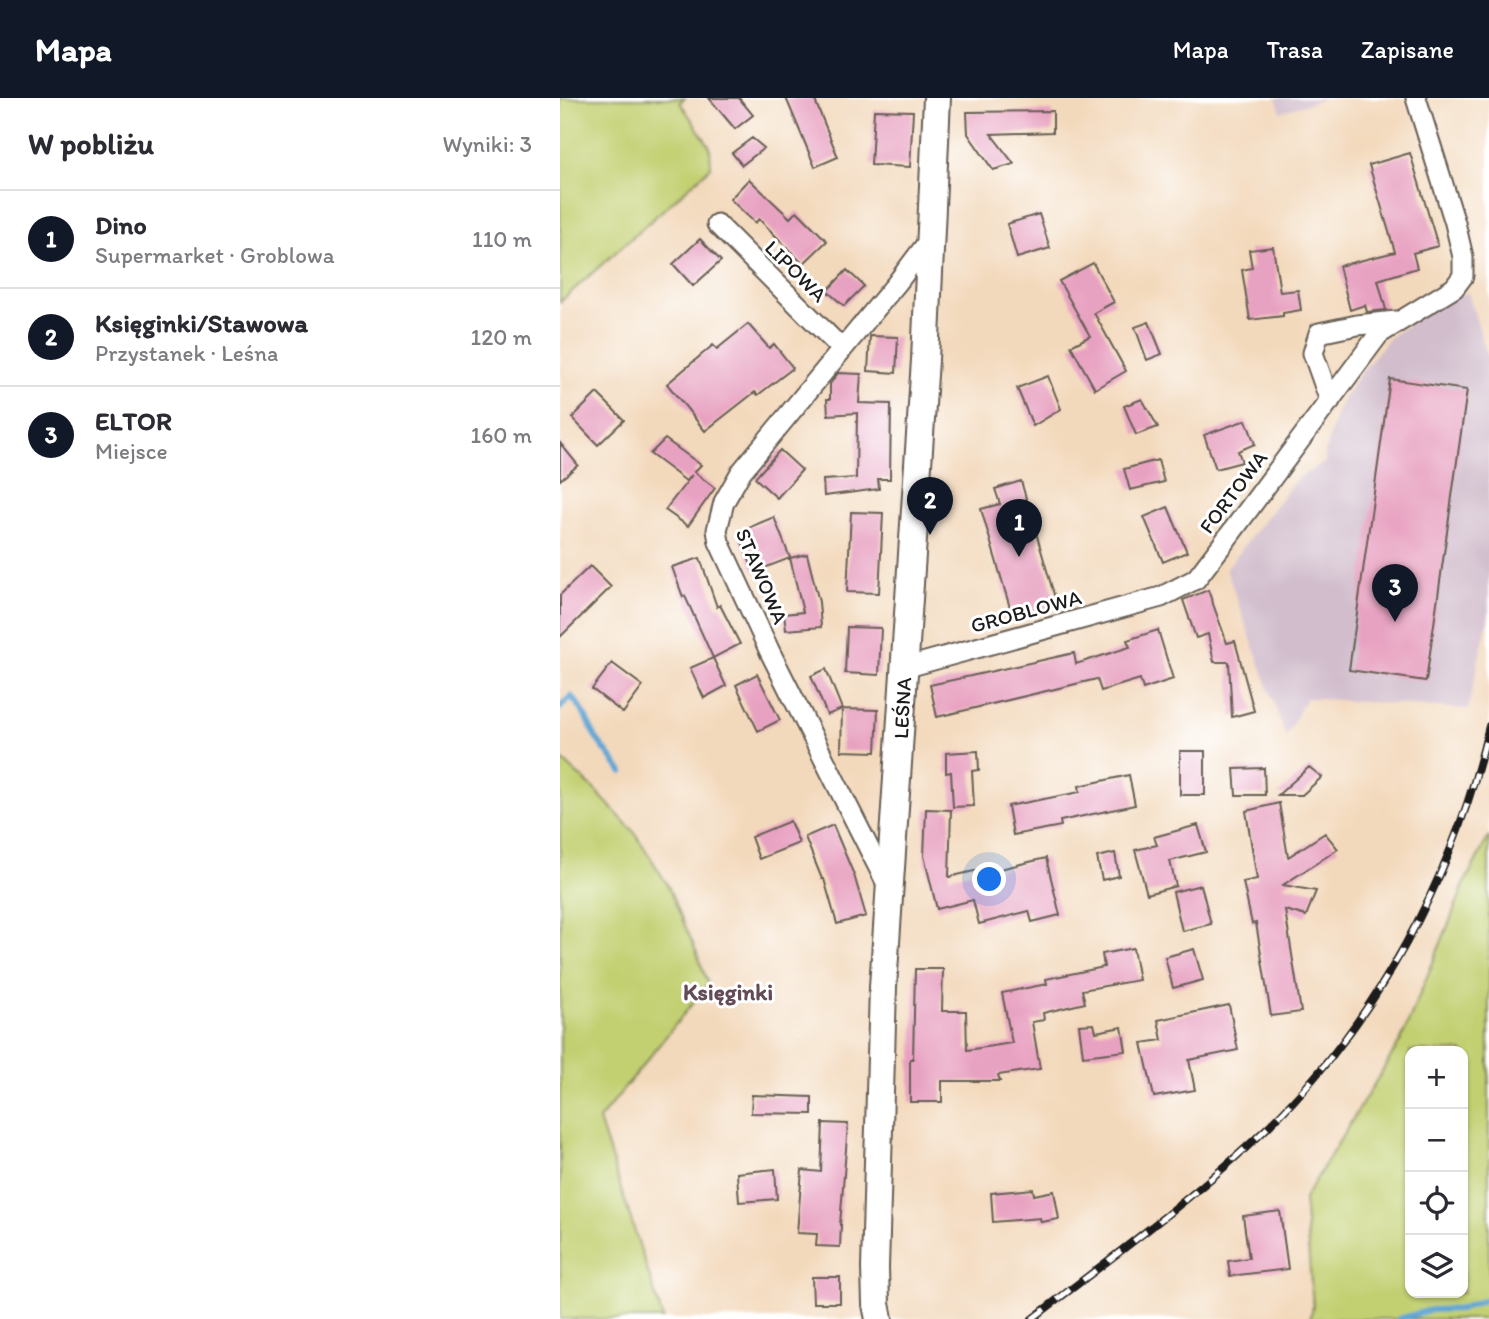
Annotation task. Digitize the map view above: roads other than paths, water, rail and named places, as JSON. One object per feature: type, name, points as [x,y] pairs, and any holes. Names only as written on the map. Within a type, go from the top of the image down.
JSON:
[{"type":"main road","name":"LEŚNA","points":[[879,1319],[875,1268],[883,987],[925,359],[937,98]]},
{"type":"street","name":"FORTOWA","points":[[1161,597],[1195,579],[1379,334],[1454,288],[1462,276],[1463,257],[1455,223],[1416,98]]},
{"type":"street","name":"LIPOWA","points":[[717,224],[842,349]]},
{"type":"street","name":"STAWOWA","points":[[891,890],[770,652],[724,552],[717,530],[724,502],[741,472],[931,239]]},
{"type":"street","name":"FORTOWA","points":[[1329,401],[1313,353],[1320,333],[1357,325],[1400,321]]},
{"type":"street","name":"GROBLOWA","points":[[904,668],[1161,597]]},
{"type":"waterway","points":[[560,708],[571,696],[581,708],[596,738],[622,772]]},
{"type":"waterway","points":[[1399,1319],[1431,1310],[1460,1309],[1489,1298]]},
{"type":"railway","points":[[1032,1319],[1152,1227],[1239,1154],[1306,1087],[1342,1042],[1376,994],[1433,891],[1474,781],[1489,726]]},
{"type":"place","name":"Księginki/Stawowa","points":[[930,535]]},
{"type":"place","name":"Dino","points":[[1019,557]]},
{"type":"place","name":"ELTOR","points":[[1395,622]]},
{"type":"district","name":"Księginki","points":[[728,992]]}]
